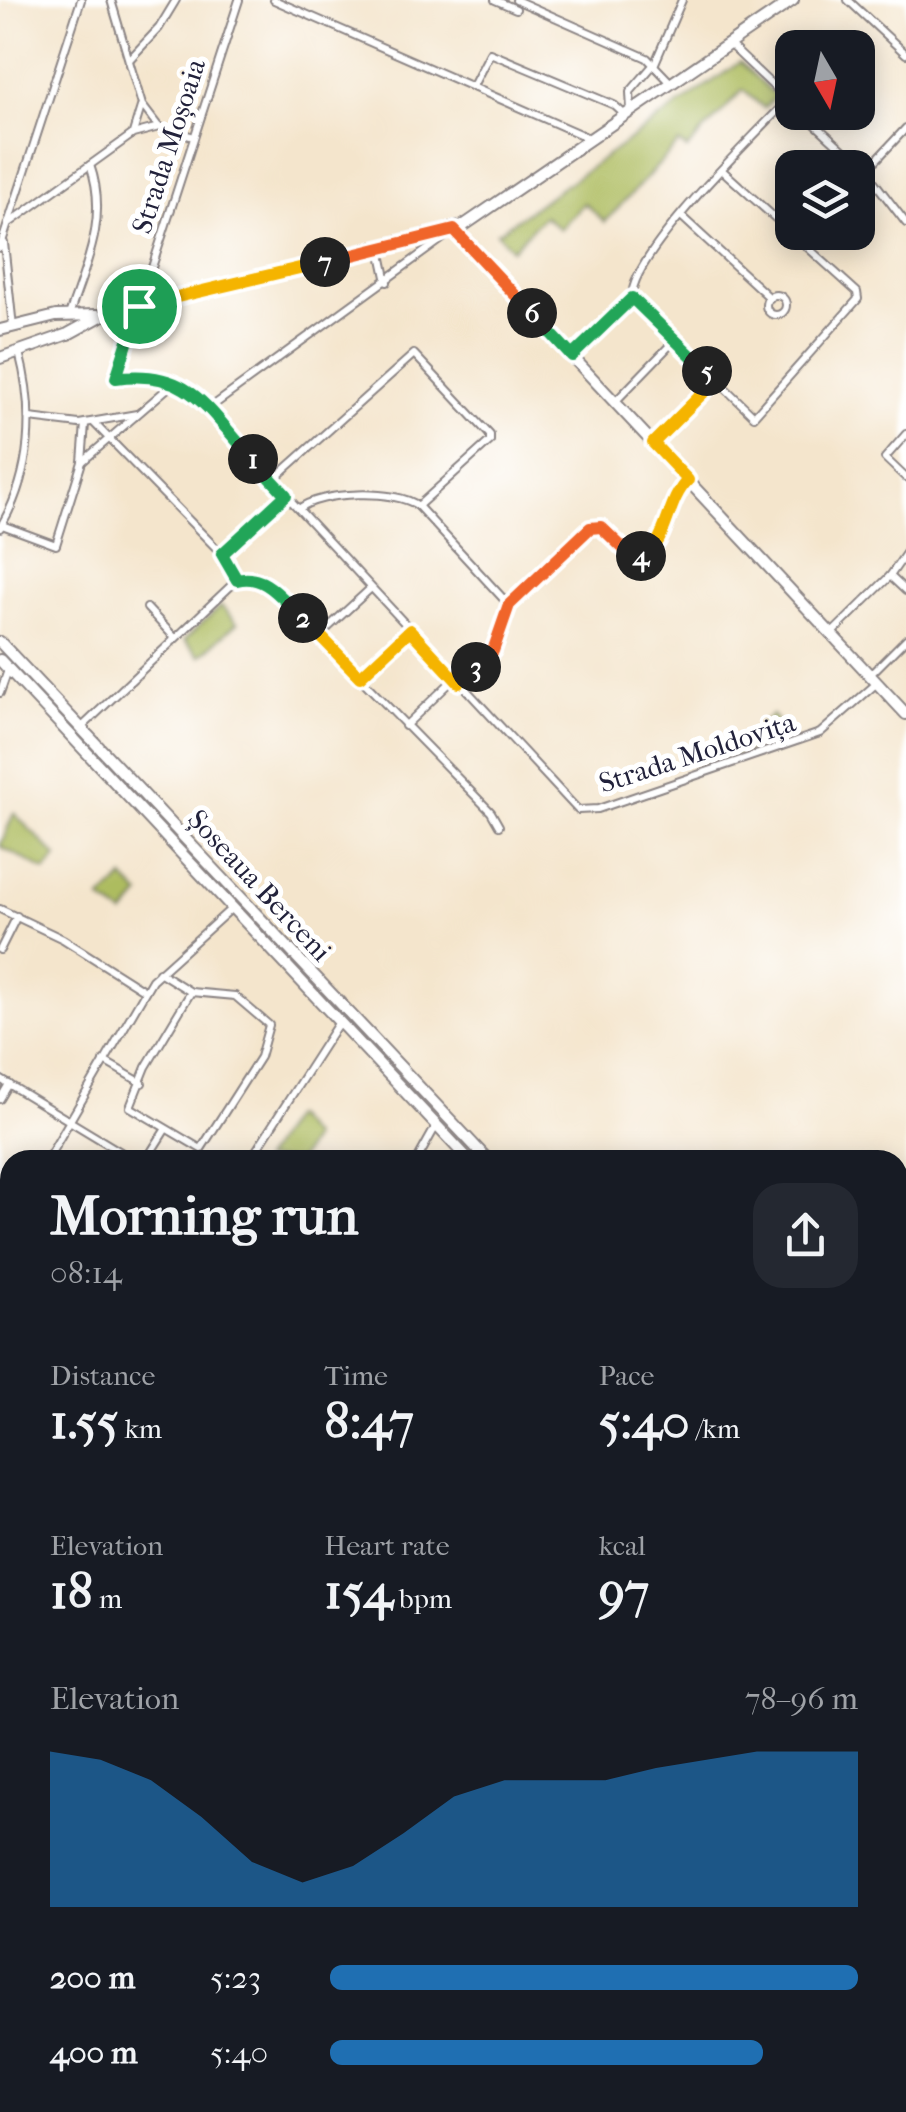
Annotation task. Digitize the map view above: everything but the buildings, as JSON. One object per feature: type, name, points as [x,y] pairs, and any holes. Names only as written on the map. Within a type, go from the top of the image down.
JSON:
[{"type":"main road","points":[[0,358],[101,316],[454,230],[592,140],[793,0]]},
{"type":"main road","points":[[454,230],[906,714]]},
{"type":"main road","points":[[0,330],[69,315],[101,316]]},
{"type":"main road","name":"Șoseaua Berceni","points":[[0,642],[479,1150]]},
{"type":"main road","name":"Șoseaua Berceni","points":[[4,664],[460,1150]]},
{"type":"main road","points":[[292,970],[301,962]]},
{"type":"street","points":[[0,248],[81,0]]},
{"type":"street","points":[[110,0],[142,104],[159,127]]},
{"type":"street","points":[[129,60],[158,28],[176,0]]},
{"type":"street","name":"Strada Moșoaia","points":[[176,382],[149,374],[116,378],[240,0]]},
{"type":"street","points":[[274,0],[592,140]]},
{"type":"street","points":[[495,0],[516,4],[655,62],[672,84]]},
{"type":"street","points":[[473,86],[490,53],[629,114],[630,92],[655,62],[682,0]]},
{"type":"street","points":[[848,0],[906,54]]},
{"type":"street","points":[[729,44],[775,88]]},
{"type":"street","points":[[133,134],[142,104]]},
{"type":"street","points":[[572,356],[632,298],[632,284],[644,257],[775,118]]},
{"type":"street","points":[[6,228],[133,134],[159,127],[194,137]]},
{"type":"street","points":[[875,161],[906,128]]},
{"type":"street","points":[[822,130],[843,150]]},
{"type":"street","points":[[69,315],[97,226],[97,192],[90,165]]},
{"type":"street","points":[[632,298],[754,416],[859,296],[723,172]]},
{"type":"street","points":[[875,183],[906,223]]},
{"type":"street","points":[[681,216],[770,298]]},
{"type":"street","points":[[6,228],[4,274],[13,326]]},
{"type":"street","points":[[207,410],[454,230]]},
{"type":"street","points":[[380,249],[387,282]]},
{"type":"street","points":[[614,402],[676,340]]},
{"type":"street","points":[[19,352],[30,418],[23,470],[1,526],[56,545],[90,423]]},
{"type":"street","points":[[272,480],[414,354],[491,438],[418,506]]},
{"type":"street","points":[[653,443],[716,380]]},
{"type":"street","points":[[82,462],[176,382]]},
{"type":"street","name":"Strada Moldovița","points":[[176,382],[207,410],[571,805],[583,811],[818,734],[873,679]]},
{"type":"street","points":[[30,418],[90,423],[138,414]]},
{"type":"street","points":[[90,423],[111,438],[222,554],[237,580]]},
{"type":"street","points":[[906,434],[884,458],[906,478]]},
{"type":"street","points":[[405,726],[493,651],[509,605],[594,526],[604,529],[630,554],[650,552],[661,535],[673,496],[688,480]]},
{"type":"street","points":[[222,554],[286,495]]},
{"type":"street","points":[[299,509],[312,499],[328,496],[403,497],[418,506],[509,605]]},
{"type":"street","points":[[831,634],[890,576],[906,552]]},
{"type":"street","points":[[890,576],[906,591]]},
{"type":"street","points":[[81,728],[237,580],[250,578],[268,585],[320,635],[491,812],[499,826]]},
{"type":"street","points":[[320,635],[371,588]]},
{"type":"street","points":[[147,608],[175,638]]},
{"type":"street","points":[[360,677],[410,630]]},
{"type":"street","points":[[873,679],[906,639]]},
{"type":"street","points":[[0,693],[4,664]]},
{"type":"street","points":[[52,1150],[145,990],[159,972],[233,907]]},
{"type":"street","points":[[0,908],[145,990]]},
{"type":"street","points":[[0,950],[17,916]]},
{"type":"street","points":[[159,972],[190,992],[235,996],[270,1025],[260,1057],[204,1147],[198,1149],[130,1109],[144,1071],[190,992]]},
{"type":"street","points":[[256,1150],[340,1021]]},
{"type":"street","points":[[104,1061],[142,1083]]},
{"type":"street","points":[[0,1079],[118,1150]]},
{"type":"street","points":[[0,1099],[8,1084]]},
{"type":"street","points":[[422,1150],[436,1125]]},
{"type":"street","points":[[152,1150],[165,1130]]},
{"type":"green space","points":[[740,62],[775,95],[764,108],[743,90],[687,149],[679,143],[605,222],[584,203],[560,229],[544,216],[512,249],[497,233]]},
{"type":"green space","points":[[221,606],[237,623],[200,656],[184,640]]},
{"type":"green space","points":[[772,715],[789,736],[734,755],[731,749]]},
{"type":"green space","points":[[14,813],[57,857],[46,871],[0,846]]},
{"type":"green space","points":[[124,878],[141,895],[124,915],[101,900]]},
{"type":"green space","points":[[292,1116],[312,1138],[305,1150],[270,1150]]},
{"type":"route","points":[[454,230],[572,356],[632,298],[716,380],[653,443],[688,480],[673,496],[657,545],[650,552],[641,556],[630,554],[604,529],[594,526],[509,605],[493,651],[459,683],[410,630],[360,677],[272,588],[250,578],[237,580],[222,554],[286,495],[182,385],[159,375],[116,378],[139,306],[454,230]]}]
